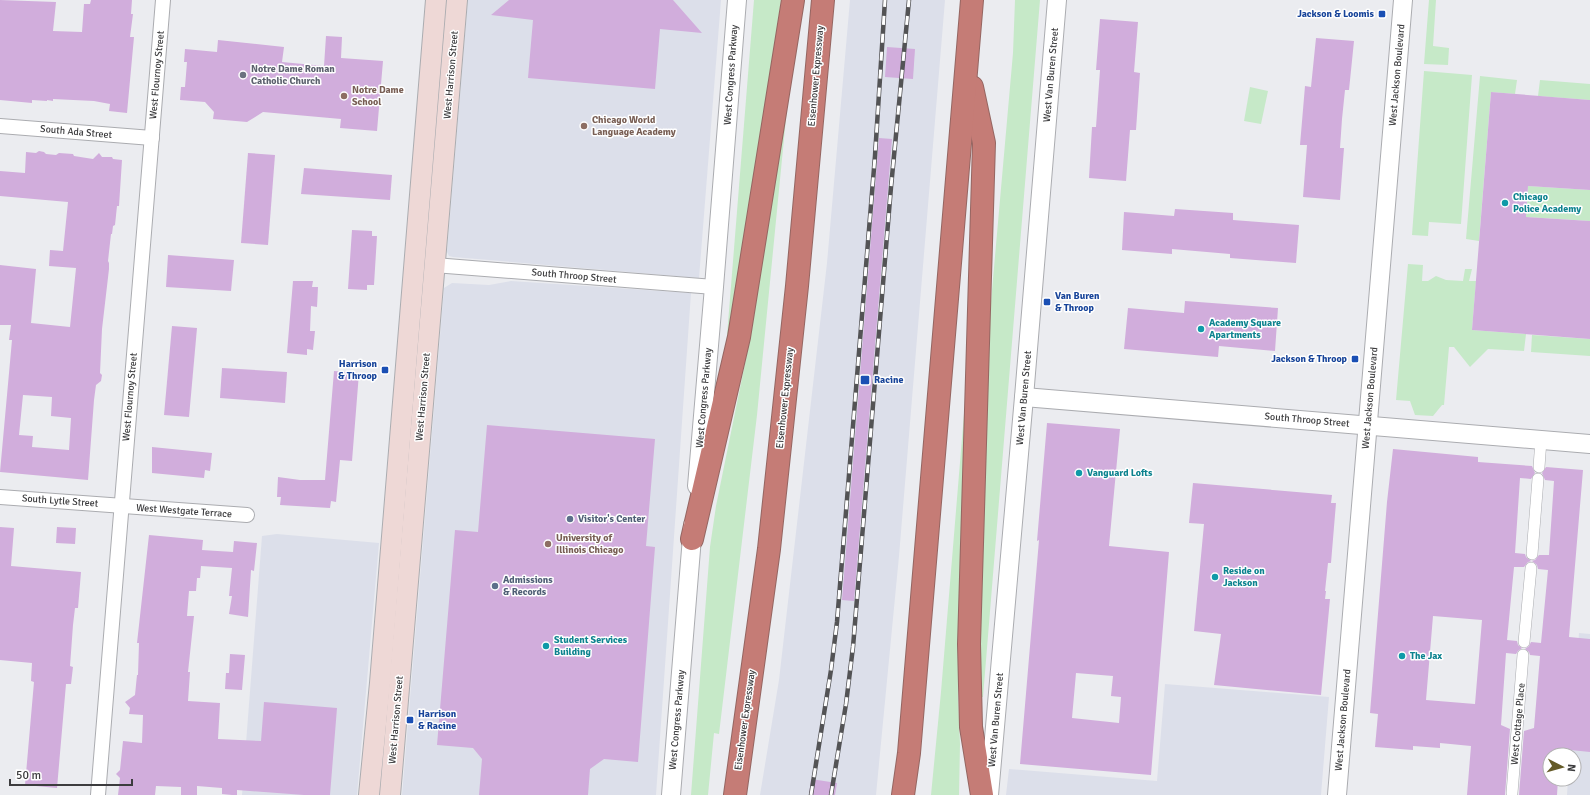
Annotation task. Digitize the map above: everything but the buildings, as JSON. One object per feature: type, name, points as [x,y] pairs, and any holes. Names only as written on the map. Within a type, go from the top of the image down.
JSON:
[{"type":"highway","points":[[692,539],[743,315],[793,0]]},
{"type":"highway","name":"Eisenhower Expressway","points":[[735,795],[769,549],[798,278],[823,0]]},
{"type":"highway","points":[[903,795],[930,514],[972,0]]},
{"type":"highway","points":[[967,65],[984,143],[969,644],[971,727],[982,795]]},
{"type":"main road","name":"West Harrison Street","points":[[369,795],[381,676],[436,0]]},
{"type":"main road","name":"West Harrison Street","points":[[390,795],[434,265],[458,0]]},
{"type":"street","name":"West Flournoy Street","points":[[98,795],[163,0]]},
{"type":"street","name":"West Congress Parkway","points":[[671,795],[737,0]]},
{"type":"street","name":"West Van Buren Street","points":[[989,795],[1057,0]]},
{"type":"street","name":"West Jackson Boulevard","points":[[1337,795],[1403,0]]},
{"type":"street","name":"South Ada Street","points":[[0,126],[152,138]]},
{"type":"street","name":"South Throop Street","points":[[434,265],[714,287]]},
{"type":"street","name":"South Throop Street","points":[[1024,397],[1590,444]]},
{"type":"street","points":[[1539,466],[1541,440]]},
{"type":"street","points":[[1532,554],[1538,479]]},
{"type":"street","name":"South Lytle Street","points":[[0,497],[121,506]]},
{"type":"street","name":"West Westgate Terrace","points":[[121,506],[247,516]]},
{"type":"street","points":[[1524,642],[1531,568]]},
{"type":"street","name":"West Cottage Place","points":[[1512,793],[1523,654]]},
{"type":"shaded area","name":"Chicago World Language Academy","points":[[468,0],[721,0],[699,278],[449,256],[447,252]]},
{"type":"shaded area","points":[[850,0],[945,0],[899,556],[876,795],[760,795],[779,680],[827,263]]},
{"type":"shaded area","name":"University of Illinois Chicago","points":[[511,281],[691,293],[656,795],[402,795],[444,288],[452,283],[489,285]]},
{"type":"shaded area","points":[[277,534],[379,543],[357,795],[242,795],[262,536]]},
{"type":"shaded area","points":[[1579,633],[1590,634],[1590,795],[1567,795],[1568,787],[1582,787],[1582,747],[1571,747]]},
{"type":"shaded area","points":[[1165,684],[1329,697],[1321,795],[1006,795],[1009,769],[1157,781]]},
{"type":"green space","points":[[754,0],[781,0],[762,135],[724,373]]},
{"type":"green space","points":[[1015,0],[1040,0],[983,697],[980,697],[979,659],[986,358],[1013,53]]},
{"type":"green space","points":[[1429,0],[1436,0],[1433,46],[1449,48],[1448,65],[1424,64]]},
{"type":"green space","points":[[1424,71],[1472,75],[1461,224],[1429,222],[1428,236],[1412,235]]},
{"type":"green space","points":[[1480,76],[1517,80],[1515,94],[1491,92],[1479,241],[1466,239]]},
{"type":"green space","points":[[1540,80],[1590,84],[1590,100],[1538,96]]},
{"type":"green space","points":[[1250,87],[1268,91],[1261,124],[1244,121]]},
{"type":"green space","points":[[785,107],[787,108],[757,415],[719,734],[714,733],[708,795],[691,795],[710,547],[716,506],[752,329]]},
{"type":"green space","points":[[1528,186],[1590,190],[1590,221],[1526,217]]},
{"type":"green space","points":[[1408,264],[1423,265],[1422,281],[1428,281],[1436,276],[1446,280],[1463,281],[1465,269],[1472,269],[1469,281],[1476,281],[1472,330],[1526,334],[1524,351],[1488,349],[1470,367],[1454,347],[1449,347],[1444,405],[1442,405],[1433,416],[1415,415],[1410,401],[1396,400]]},
{"type":"green space","points":[[1532,335],[1590,339],[1590,356],[1531,352]]},
{"type":"green space","points":[[964,414],[966,415],[958,695],[960,744],[959,795],[931,795],[941,692]]},
{"type":"railway","points":[[811,795],[831,670],[837,622],[875,156],[885,0]]},
{"type":"railway","points":[[831,795],[846,704],[853,647],[891,187],[909,0]]},
{"type":"place","name":"Jackson & Loomis","points":[[1382,14]]},
{"type":"place","name":"Notre Dame Roman Catholic Church","points":[[243,75]]},
{"type":"place","name":"Notre Dame School","points":[[344,96]]},
{"type":"place","name":"Chicago World Language Academy","points":[[584,126]]},
{"type":"place","name":"Chicago Police Academy","points":[[1505,203]]},
{"type":"place","name":"Van Buren & Throop","points":[[1047,302]]},
{"type":"place","name":"Academy Square Apartments","points":[[1201,329]]},
{"type":"place","name":"Jackson & Throop","points":[[1355,359]]},
{"type":"place","name":"Harrison & Throop","points":[[385,370]]},
{"type":"place","name":"Racine","points":[[865,380]]},
{"type":"place","name":"Vanguard Lofts","points":[[1079,473]]},
{"type":"place","name":"Visitor's Center","points":[[570,519]]},
{"type":"place","name":"University of Illinois Chicago","points":[[548,544]]},
{"type":"place","name":"Reside on Jackson","points":[[1215,577]]},
{"type":"place","name":"Admissions & Records","points":[[495,586]]},
{"type":"place","name":"Student Services Building","points":[[546,646]]},
{"type":"place","name":"The Jax","points":[[1402,656]]},
{"type":"place","name":"Harrison & Racine","points":[[410,720]]}]
